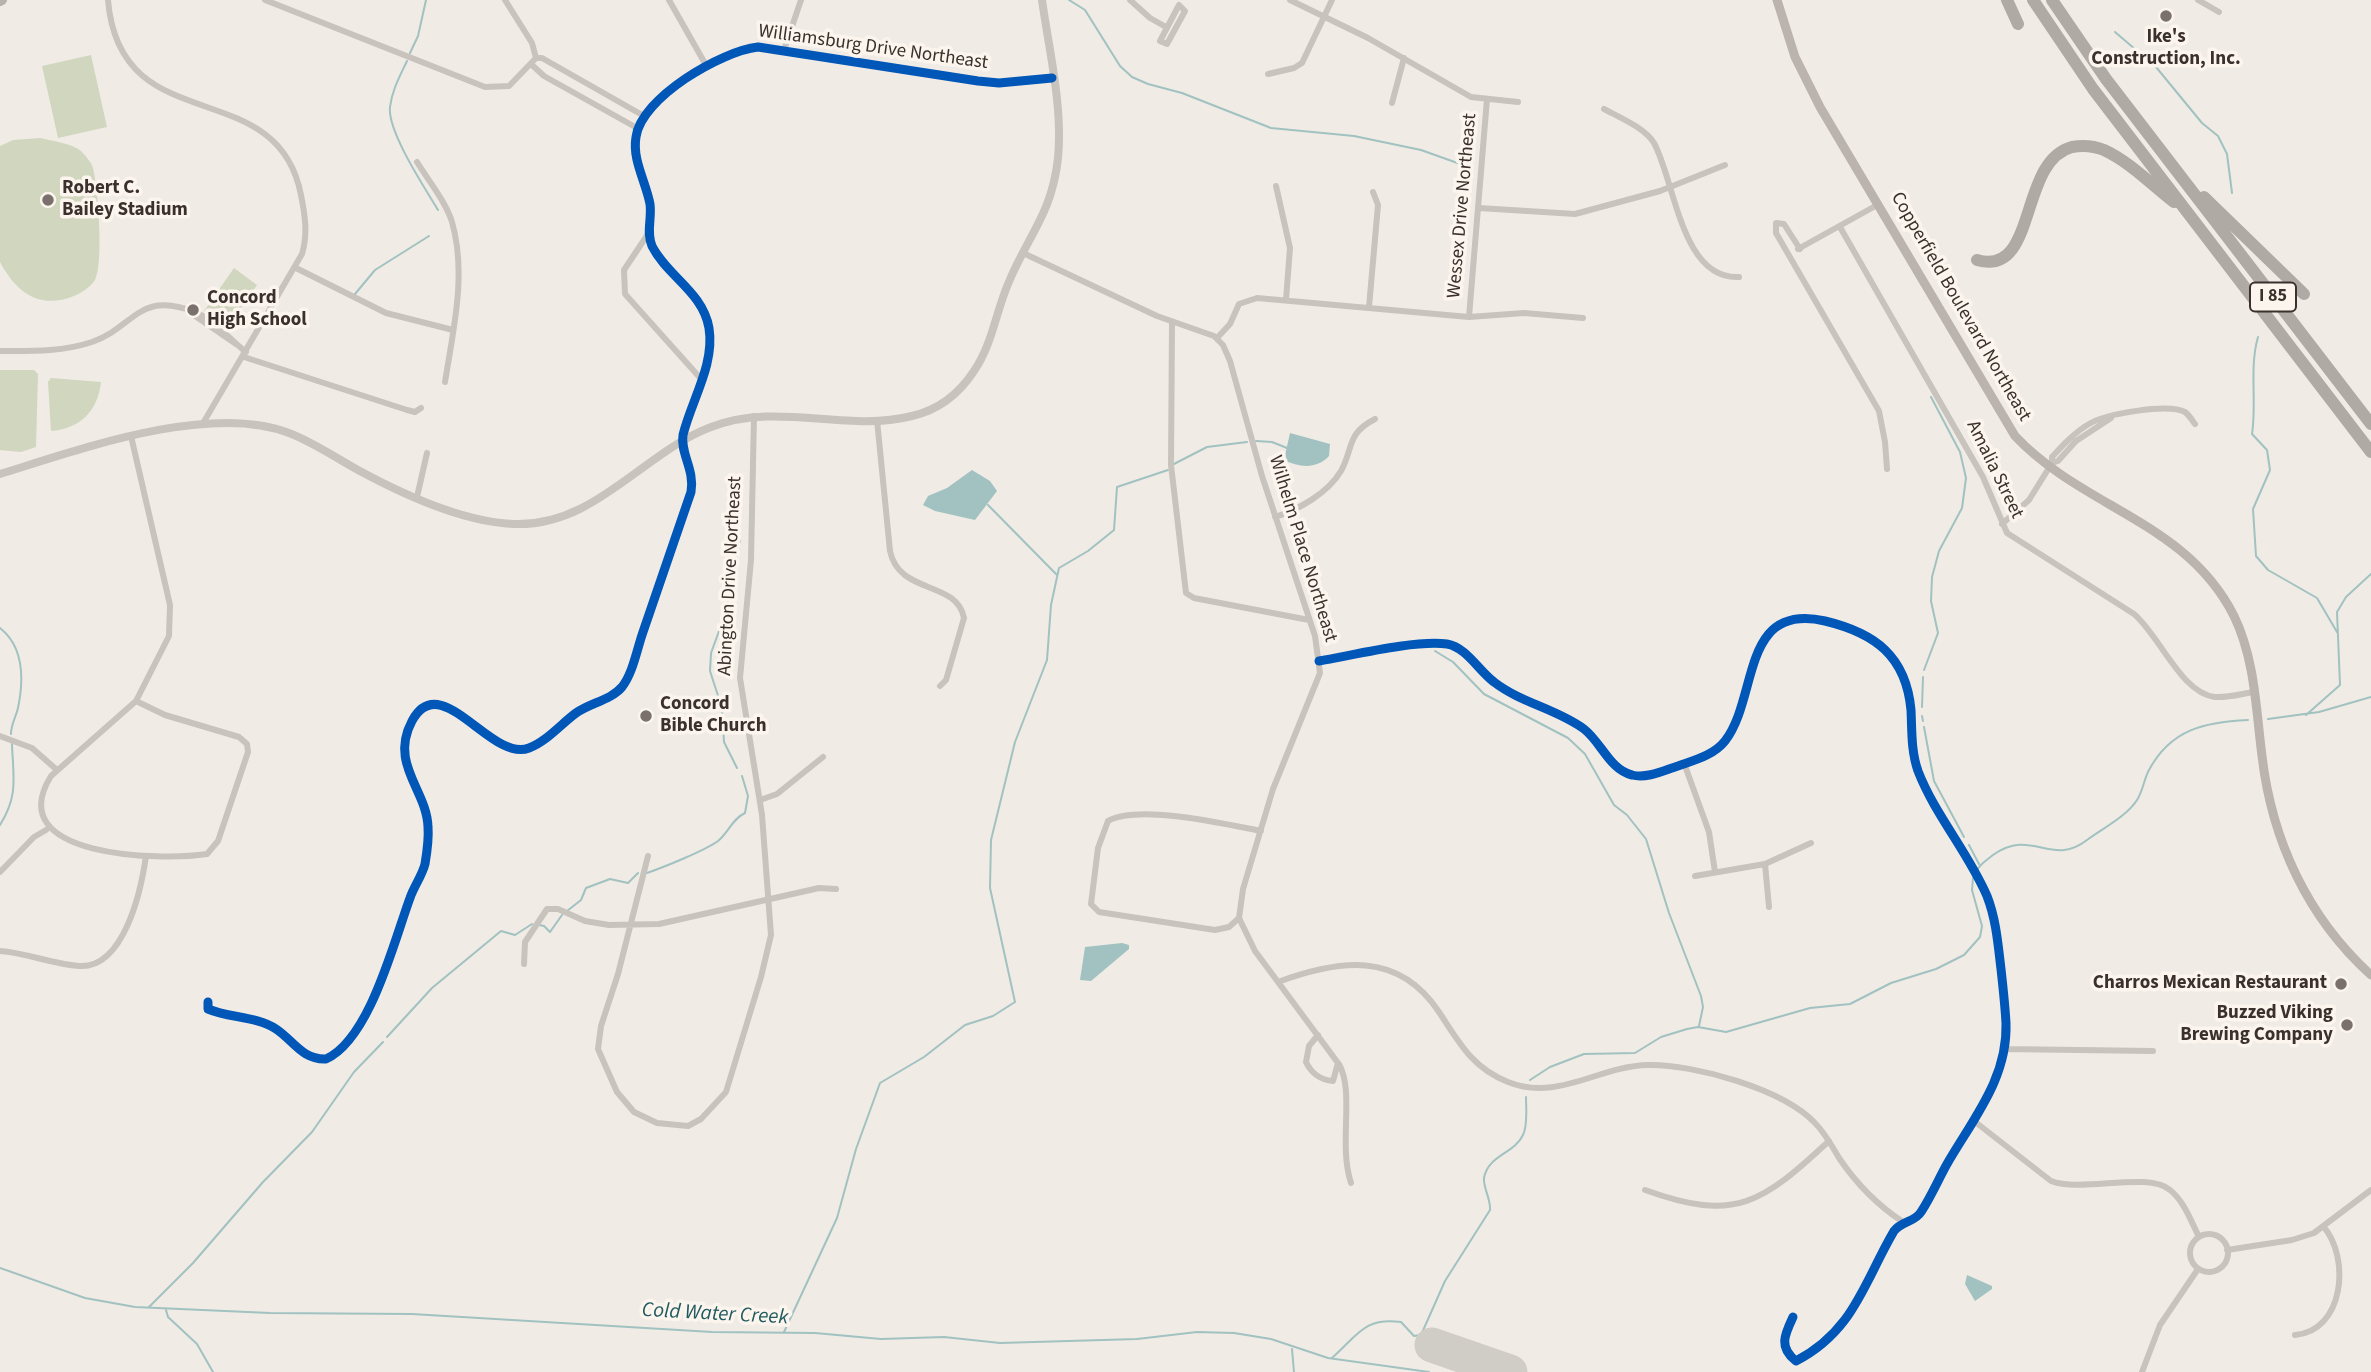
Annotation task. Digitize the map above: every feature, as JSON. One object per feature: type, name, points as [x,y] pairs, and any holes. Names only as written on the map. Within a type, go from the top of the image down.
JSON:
[{"type":"highway","points":[[2007,0],[2018,23]]},
{"type":"highway","name":"I 85","points":[[2033,0],[2093,89],[2371,452]]},
{"type":"highway","name":"I 85","points":[[2052,0],[2089,55],[2371,424]]},
{"type":"highway","points":[[1977,260],[1995,261],[2012,250],[2044,168],[2058,153],[2076,146],[2104,150],[2189,214]]},
{"type":"highway","points":[[2176,170],[2304,294]]},
{"type":"main road","name":"Copperfield Boulevard Northeast","points":[[1777,0],[1798,65],[2005,422],[2050,465],[2164,537],[2206,573],[2234,616],[2242,636],[2254,692],[2266,784],[2288,859],[2307,898],[2332,933],[2371,975]]},
{"type":"street","points":[[108,0],[118,41],[149,83],[171,96],[254,124],[280,150],[300,188],[306,237],[296,268],[202,425]]},
{"type":"street","points":[[265,0],[485,87],[509,86],[534,62],[542,58],[644,116]]},
{"type":"street","points":[[208,1002],[208,1009],[278,1029],[300,1051],[316,1058],[330,1057],[346,1043],[369,1003],[425,865],[427,816],[409,777],[405,750],[412,721],[426,708],[444,706],[457,711],[501,746],[525,750],[540,743],[577,712],[620,689],[656,597],[691,492],[692,469],[683,442],[709,348],[705,315],[695,296],[658,256],[649,234],[650,205],[635,147],[637,128],[544,76],[534,62],[532,43],[506,0]]},
{"type":"street","points":[[668,0],[707,67]]},
{"type":"street","points":[[784,50],[801,0]]},
{"type":"street","points":[[0,474],[131,436],[202,425],[257,425],[284,431],[417,497],[496,522],[524,524],[551,521],[598,500],[708,428],[754,416],[877,420],[906,418],[927,412],[954,395],[969,378],[986,349],[1007,286],[1046,212],[1054,184],[1059,144],[1042,0]]},
{"type":"street","points":[[1129,0],[1150,18],[1166,27]]},
{"type":"street","points":[[1290,0],[1325,15],[1466,95],[1518,102]]},
{"type":"street","points":[[1268,74],[1294,68],[1302,63],[1332,0]]},
{"type":"street","points":[[2198,0],[2219,12]]},
{"type":"street","points":[[1179,5],[1183,7],[1185,11],[1167,44],[1160,41],[1166,27],[1179,5]]},
{"type":"street","name":"Williamsburg Drive Northeast","points":[[637,128],[660,98],[707,67],[744,49],[784,50],[999,83],[1052,78]]},
{"type":"street","points":[[1392,103],[1404,58]]},
{"type":"street","name":"Wessex Drive Northeast","points":[[1469,317],[1487,99]]},
{"type":"street","points":[[1604,109],[1653,141],[1697,256],[1717,272],[1739,277]]},
{"type":"street","points":[[416,162],[452,219],[456,243],[458,300],[444,383]]},
{"type":"street","points":[[1479,208],[1575,214],[1670,187],[1725,165]]},
{"type":"street","points":[[1276,186],[1290,252],[1286,300]]},
{"type":"street","points":[[1369,307],[1378,205],[1373,192]]},
{"type":"street","points":[[1790,254],[1879,204]]},
{"type":"street","points":[[1800,249],[1787,227],[1778,221],[1774,229],[1879,411],[1887,469]]},
{"type":"street","name":"Amalia Street","points":[[1840,227],[1983,477],[2002,524],[2016,540],[2117,603],[2150,628],[2192,687],[2213,697],[2254,692]]},
{"type":"street","points":[[649,234],[624,270],[625,294],[702,380]]},
{"type":"street","points":[[1023,253],[1172,322],[1217,338],[1230,324],[1239,303],[1257,298],[1469,317],[1524,313],[1583,318]]},
{"type":"street","points":[[296,268],[386,313],[453,330]]},
{"type":"street","points":[[0,351],[40,351],[85,344],[107,334],[139,309],[152,306],[195,312],[232,338],[245,354],[407,410],[415,412],[421,408]]},
{"type":"street","points":[[1172,322],[1171,466],[1186,593],[1194,598],[1309,620]]},
{"type":"street","name":"Wilhelm Place Northeast","points":[[1217,338],[1230,361],[1319,661],[1315,692],[1283,765],[1243,889],[1240,918]]},
{"type":"street","points":[[2002,524],[2029,500],[2052,457],[2089,423],[2118,415],[2172,408],[2186,413],[2195,424]]},
{"type":"street","name":"Abington Drive Northeast","points":[[630,926],[601,1026],[597,1044],[600,1058],[616,1090],[634,1112],[657,1123],[688,1126],[710,1111],[728,1087],[770,943],[769,898],[760,800],[740,678],[751,560],[754,416]]},
{"type":"street","points":[[1275,517],[1291,512],[1326,488],[1340,471],[1354,436],[1375,419]]},
{"type":"street","points":[[877,420],[890,551],[895,568],[906,578],[946,595],[962,609],[964,618],[946,680],[940,687]]},
{"type":"street","points":[[131,436],[170,605],[171,622],[162,652],[136,701],[57,770],[47,782],[38,802],[40,823],[46,830],[95,849],[146,856],[192,856],[214,849],[248,748],[239,737],[173,717],[136,701]]},
{"type":"street","points":[[417,497],[427,453]]},
{"type":"street","points":[[1319,661],[1435,644],[1457,647],[1500,687],[1580,727],[1626,773],[1643,776],[1717,749],[1727,738],[1740,712],[1759,647],[1773,629],[1790,621],[1810,619],[1858,630],[1880,645],[1905,677],[1919,771],[1982,885],[1992,911],[2006,1023],[2004,1049],[1992,1090],[1921,1212],[1903,1222],[1886,1244],[1848,1318],[1823,1342],[1796,1361],[1786,1350],[1783,1341],[1793,1317]]},
{"type":"street","points":[[0,736],[32,748],[57,770]]},
{"type":"street","points":[[760,800],[777,794],[823,757]]},
{"type":"street","points":[[1684,763],[1709,832],[1716,872]]},
{"type":"street","points":[[1261,831],[1183,818],[1125,814],[1108,821],[1098,848],[1090,904],[1099,912],[1215,930],[1229,927],[1240,918],[1249,941],[1347,1078],[1344,1138],[1345,1164],[1351,1183]]},
{"type":"street","points":[[0,872],[34,837],[46,830]]},
{"type":"street","points":[[1695,876],[1765,864],[1811,844]]},
{"type":"street","points":[[0,951],[69,965],[101,963],[117,945],[128,921],[139,892],[146,856]]},
{"type":"street","points":[[630,926],[648,856]]},
{"type":"street","points":[[1765,864],[1769,907]]},
{"type":"street","points":[[524,964],[525,942],[547,909],[558,909],[585,921],[630,926],[659,924],[819,888],[836,889]]},
{"type":"street","points":[[1278,982],[1338,964],[1358,964],[1386,970],[1406,979],[1428,998],[1472,1061],[1511,1084],[1558,1087],[1627,1067],[1685,1068],[1786,1102],[1809,1116],[1866,1191],[1903,1222]]},
{"type":"street","points":[[1318,1035],[1312,1039],[1306,1056],[1308,1067],[1323,1079],[1333,1081],[1338,1063]]},
{"type":"street","points":[[2004,1049],[2154,1051]]},
{"type":"street","points":[[1974,1121],[2051,1181],[2065,1187],[2120,1182],[2162,1184],[2186,1210],[2199,1237]]},
{"type":"street","points":[[1645,1190],[1681,1202],[1710,1207],[1743,1203],[1768,1193],[1829,1142]]},
{"type":"street","points":[[2227,1250],[2292,1240],[2323,1226],[2371,1190]]},
{"type":"street","points":[[2295,1335],[2306,1334],[2320,1322],[2337,1295],[2341,1280],[2334,1238],[2323,1226]]},
{"type":"street","points":[[2198,1269],[2216,1270],[2225,1262],[2227,1250],[2217,1236],[2199,1237]]},
{"type":"street","points":[[2198,1269],[2190,1252],[2199,1237]]},
{"type":"street","points":[[2142,1372],[2160,1325],[2198,1269]]},
{"type":"green space","points":[[91,55],[107,127],[58,138],[42,66]]},
{"type":"green space","name":"Robert C. Bailey Stadium","points":[[40,138],[77,148],[91,164],[95,178],[99,226],[98,271],[95,280],[88,287],[77,295],[61,300],[50,301],[30,296],[13,282],[0,262],[0,146],[13,140]]},
{"type":"green space","points":[[234,268],[257,285],[227,328],[204,311]]},
{"type":"green space","points":[[0,370],[34,370],[38,374],[36,447],[21,452],[0,450]]},
{"type":"green space","points":[[51,378],[101,382],[96,402],[86,417],[71,427],[51,431],[48,382]]},
{"type":"water","points":[[1290,433],[1330,444],[1329,456],[1308,466],[1284,460]]},
{"type":"water","points":[[972,470],[990,481],[997,491],[975,520],[935,511],[923,505],[928,496],[947,488]]},
{"type":"water","points":[[1122,943],[1129,945],[1129,949],[1091,981],[1080,980],[1085,947]]},
{"type":"water","points":[[1967,1275],[1992,1286],[1992,1289],[1975,1301],[1965,1284]]},
{"type":"waterway","points":[[410,53],[418,36],[426,0]]},
{"type":"waterway","points":[[1069,0],[1085,10],[1120,66],[1132,77],[1148,84],[1182,93],[1271,128],[1354,136],[1421,150],[1463,165]]},
{"type":"waterway","points":[[2115,32],[2156,67],[2202,123],[2218,136],[2227,154],[2232,193]]},
{"type":"waterway","points":[[407,61],[393,95],[391,117],[400,144],[438,210]]},
{"type":"waterway","points":[[355,294],[375,270],[429,236]]},
{"type":"waterway","points":[[2258,337],[2254,361],[2252,434],[2267,450],[2270,470],[2253,509],[2256,556],[2268,570],[2317,598],[2337,632]]},
{"type":"waterway","points":[[1924,670],[1938,633],[1931,601],[1932,577],[1939,551],[1962,508],[1966,478],[1960,452],[1931,397]]},
{"type":"waterway","points":[[1256,441],[1272,442],[1287,448]]},
{"type":"waterway","points":[[1174,464],[1207,447],[1247,442]]},
{"type":"waterway","points":[[784,1332],[837,1218],[856,1149],[880,1083],[924,1057],[965,1025],[993,1016],[1015,1002],[990,888],[991,840],[1015,742],[1047,660],[1051,605],[1059,568],[1088,551],[1114,530],[1117,487],[1168,470]]},
{"type":"waterway","points":[[988,505],[1057,575]]},
{"type":"waterway","points":[[737,768],[724,742],[722,708],[710,671],[711,653],[726,612],[740,539]]},
{"type":"waterway","points":[[2306,715],[2340,685],[2337,612],[2346,597],[2371,574]]},
{"type":"waterway","points":[[0,628],[14,644],[20,664],[20,697],[11,734]]},
{"type":"waterway","points":[[1435,651],[1453,662],[1484,694],[1568,738],[1585,754],[1614,805],[1627,815],[1646,839],[1669,913],[1701,996],[1703,1007],[1699,1026]]},
{"type":"waterway","points":[[1922,707],[1923,677]]},
{"type":"waterway","points":[[2268,719],[2319,712],[2371,697]]},
{"type":"waterway","points":[[1922,716],[1923,721]]},
{"type":"waterway","points":[[1977,870],[1982,863],[2007,847],[2030,845],[2052,850],[2074,848],[2133,806],[2149,770],[2168,745],[2191,730],[2217,723],[2248,720]]},
{"type":"waterway","points":[[1924,727],[1934,781],[1964,837]]},
{"type":"waterway","points":[[0,825],[12,795],[12,744]]},
{"type":"waterway","points":[[647,873],[694,854],[722,837],[745,813],[748,796],[742,776]]},
{"type":"waterway","points":[[1969,845],[1979,864]]},
{"type":"waterway","points":[[567,911],[581,900],[586,888],[610,879],[628,883],[638,873]]},
{"type":"waterway","points":[[1530,1080],[1550,1067],[1584,1054],[1635,1053],[1661,1037],[1687,1029],[1698,1027],[1726,1032],[1810,1008],[1850,1004],[1891,983],[1936,969],[1964,955],[1980,937],[1982,926],[1972,890],[1973,878]]},
{"type":"waterway","points":[[539,925],[550,932],[562,915]]},
{"type":"waterway","points":[[387,1037],[432,988],[501,931],[515,935],[532,924]]},
{"type":"waterway","points":[[149,1307],[193,1263],[263,1182],[312,1132],[354,1072],[383,1042]]},
{"type":"waterway","points":[[1332,1358],[1362,1330],[1378,1322],[1401,1322],[1414,1336],[1421,1335],[1445,1281],[1490,1210],[1484,1178],[1486,1170],[1514,1146],[1525,1131],[1526,1097]]},
{"type":"waterway","name":"Cold Water Creek","points":[[0,1268],[85,1298],[135,1307],[270,1313],[412,1314],[712,1332],[815,1333],[881,1339],[944,1337],[1000,1343],[1137,1339],[1197,1332],[1234,1333],[1271,1339],[1328,1358],[1429,1372]]},
{"type":"waterway","points":[[166,1310],[168,1317],[197,1344],[213,1372]]},
{"type":"waterway","points":[[1292,1349],[1294,1372]]},
{"type":"runway","points":[[1432,1345],[1510,1372]]},
{"type":"cycle path","points":[[208,1002],[208,1009],[251,1019],[276,1029],[310,1056],[326,1059],[342,1048],[368,1011],[425,864],[428,836],[426,814],[407,764],[405,750],[406,736],[412,721],[424,707],[437,705],[452,710],[499,743],[514,749],[529,748],[548,737],[576,713],[617,691],[629,675],[691,492],[691,476],[683,435],[706,369],[710,342],[709,328],[700,304],[666,266],[650,241],[650,204],[635,146],[641,122],[652,107],[667,92],[704,67],[742,50],[758,47],[978,81],[999,83],[1052,78]]},
{"type":"cycle path","points":[[1319,661],[1418,644],[1454,646],[1505,689],[1584,729],[1618,768],[1638,776],[1656,774],[1691,762],[1721,746],[1736,722],[1756,657],[1765,639],[1778,626],[1798,619],[1825,621],[1843,626],[1873,640],[1895,661],[1908,691],[1913,748],[1918,771],[1933,803],[1971,864],[1990,905],[2002,982],[2005,1043],[2001,1062],[1987,1097],[1921,1212],[1894,1231],[1845,1320],[1816,1349],[1796,1361],[1790,1356],[1785,1345],[1793,1317]]},
{"type":"place","name":"Ike's Construction, Inc.","points":[[2166,16]]},
{"type":"place","name":"Robert C. Bailey Stadium","points":[[48,200]]},
{"type":"place","name":"Concord High School","points":[[193,310]]},
{"type":"place","name":"Concord Bible Church","points":[[646,716]]},
{"type":"place","name":"Charros Mexican Restaurant","points":[[2341,984]]},
{"type":"place","name":"Buzzed Viking Brewing Company","points":[[2347,1025]]}]
